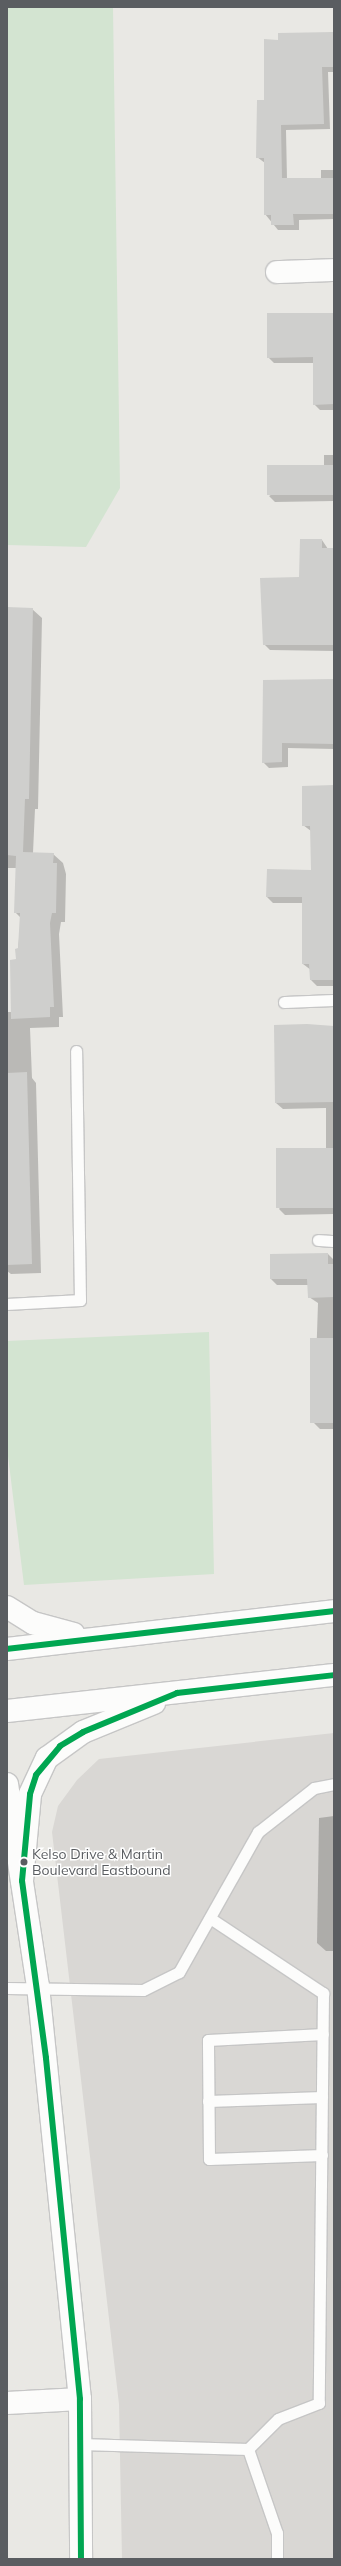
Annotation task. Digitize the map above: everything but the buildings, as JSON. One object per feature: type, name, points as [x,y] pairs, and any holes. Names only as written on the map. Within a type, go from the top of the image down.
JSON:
[{"type":"main road","points":[[277,272],[334,270]]},
{"type":"main road","points":[[7,1607],[17,1616],[55,1632],[97,1637]]},
{"type":"main road","points":[[7,1649],[97,1637],[334,1611]]},
{"type":"main road","points":[[7,1711],[334,1675]]},
{"type":"main road","points":[[22,1880],[30,1794],[47,1758],[83,1732],[177,1693]]},
{"type":"main road","points":[[7,1784],[38,1986],[80,2399],[80,2559]]},
{"type":"main road","points":[[7,2403],[80,2399]]},
{"type":"lane","points":[[284,1002],[334,1000]]},
{"type":"lane","points":[[7,1304],[80,1300],[76,1051]]},
{"type":"lane","points":[[318,1240],[334,1241]]},
{"type":"lane","points":[[7,1988],[38,1986],[143,1990],[179,1972],[258,1832],[314,1788],[334,1784]]},
{"type":"lane","points":[[80,2444],[248,2449],[278,2419],[319,2403],[323,1993],[210,1918]]},
{"type":"lane","points":[[322,2155],[209,2159],[208,2040],[323,2034]]},
{"type":"lane","points":[[208,2101],[322,2097]]},
{"type":"lane","points":[[248,2449],[277,2533],[277,2559]]},
{"type":"shaded area","points":[[334,1733],[334,2559],[122,2559],[119,2404],[52,1832],[58,1806],[77,1780],[99,1759]]},
{"type":"green space","points":[[7,7],[113,7],[120,488],[86,547],[7,545]]},
{"type":"green space","points":[[209,1332],[214,1574],[24,1585],[7,1448],[7,1341]]},
{"type":"transit line","points":[[7,1649],[334,1611]]},
{"type":"transit line","points":[[81,2559],[80,2399],[46,2058],[22,1881],[30,1794],[36,1775],[60,1746],[83,1732],[177,1693],[334,1675]]},
{"type":"place","name":"Kelso Drive & Martin Boulevard Eastbound","points":[[24,1862]]}]
